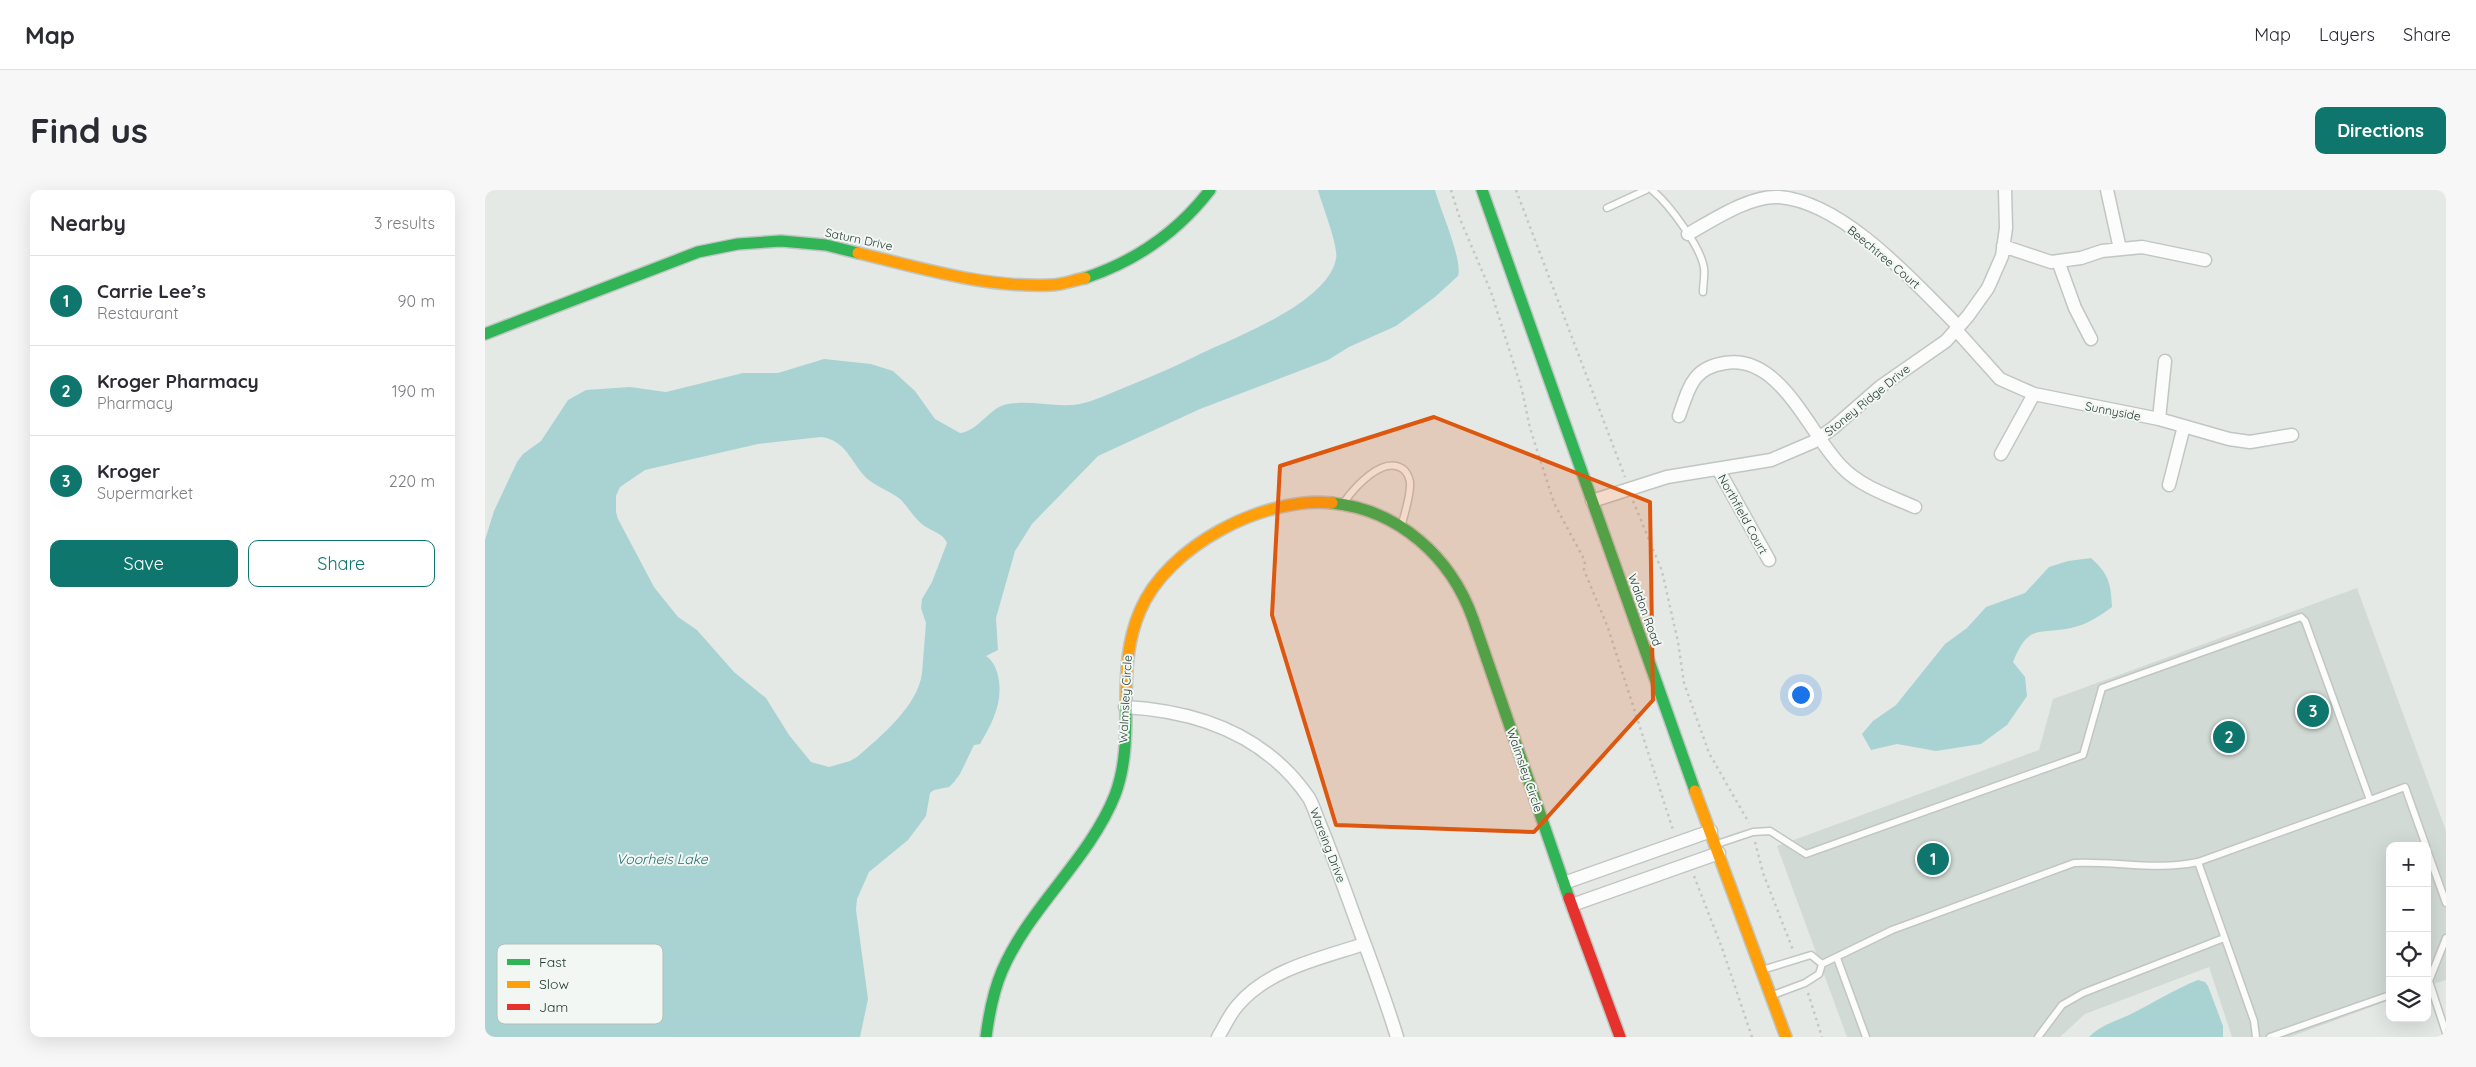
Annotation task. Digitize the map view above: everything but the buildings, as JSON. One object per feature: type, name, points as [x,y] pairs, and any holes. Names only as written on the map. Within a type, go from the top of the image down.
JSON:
[{"type":"street","name":"Saturn Drive","points":[[485,334],[698,252],[739,244],[781,241],[826,245],[958,278],[995,283],[1053,285],[1085,278],[1117,267],[1163,239],[1197,207],[1210,190]]},
{"type":"street","name":"Waldon Road","points":[[1482,190],[1717,849],[1787,1037]]},
{"type":"street","name":"Stoney Ridge Drive","points":[[1592,501],[1667,477],[1771,460],[1819,438],[1880,387],[1946,341],[1988,288],[2002,256],[2006,228],[2005,190]]},
{"type":"street","points":[[2107,190],[2120,249]]},
{"type":"street","name":"Beechtree Court","points":[[1689,234],[1728,211],[1778,194],[1810,205],[1856,231],[1900,268],[1957,328]]},
{"type":"street","points":[[2003,246],[2051,262],[2120,249],[2142,247],[2205,260]]},
{"type":"street","points":[[2058,261],[2075,308],[2091,339]]},
{"type":"street","name":"Sunnyside","points":[[1957,328],[2000,379],[2034,394],[2159,419],[2229,439],[2250,442],[2292,435]]},
{"type":"street","points":[[2159,419],[2165,361]]},
{"type":"street","points":[[1679,416],[1691,384],[1698,374],[1708,366],[1727,363],[1747,364],[1763,370],[1785,390],[1841,467],[1859,481],[1915,507]]},
{"type":"street","points":[[2001,454],[2034,394]]},
{"type":"street","points":[[2169,485],[2184,426]]},
{"type":"street","name":"Northfield Court","points":[[1718,469],[1769,560]]},
{"type":"street","name":"Walmsley Circle","points":[[986,1037],[990,1007],[1006,963],[1028,926],[1096,830],[1115,794],[1122,764],[1126,658],[1129,640],[1140,611],[1166,571],[1215,534],[1247,518],[1290,505],[1319,502],[1342,505],[1383,516],[1414,534],[1434,551],[1459,586],[1473,619],[1572,906],[1620,1037]]},
{"type":"street","name":"Wareing Drive","points":[[1125,707],[1154,708],[1194,716],[1232,731],[1255,744],[1284,769],[1309,799],[1329,845],[1397,1037]]},
{"type":"street","points":[[1564,883],[1711,831]]},
{"type":"street","points":[[1572,906],[1688,864],[1717,849]]},
{"type":"street","points":[[1218,1037],[1228,1017],[1240,1003],[1262,985],[1295,967],[1364,944]]},
{"type":"lane","points":[[1607,208],[1646,190]]},
{"type":"lane","points":[[1652,190],[1689,234],[1704,268],[1703,292]]},
{"type":"lane","points":[[1342,505],[1350,494],[1377,470],[1384,466],[1397,466],[1407,472],[1410,481],[1401,527]]},
{"type":"lane","points":[[1717,849],[1753,832],[1770,831],[1806,854],[2083,755],[2102,688],[2301,617],[2305,621],[2370,800]]},
{"type":"lane","points":[[1822,964],[1892,930],[2074,863],[2100,862],[2175,867],[2198,862],[2405,787],[2425,842]]},
{"type":"lane","points":[[2431,861],[2446,903]]},
{"type":"lane","points":[[2198,862],[2254,1022],[2256,1037]]},
{"type":"lane","points":[[2038,1037],[2062,1005],[2083,993],[2224,938]]},
{"type":"lane","points":[[2430,977],[2446,938]]},
{"type":"lane","points":[[1762,970],[1811,954],[1822,964]]},
{"type":"lane","points":[[1837,958],[1866,1037]]},
{"type":"lane","points":[[1771,996],[1805,983],[1819,974],[1822,964]]},
{"type":"lane","points":[[2431,990],[2446,1033]]},
{"type":"lane","points":[[2269,1037],[2386,996]]},
{"type":"path","points":[[1451,190],[1460,220],[1491,292],[1522,390],[1530,428],[1553,504],[1585,561],[1584,570],[1608,628],[1678,842]]},
{"type":"path","points":[[1746,817],[1753,832],[1763,873],[1797,959]]},
{"type":"path","points":[[1688,864],[1722,948],[1752,1037]]},
{"type":"path","points":[[1805,983],[1821,1037]]},
{"type":"highlighted area","points":[[1434,417],[1650,502],[1653,700],[1534,832],[1336,825],[1272,615],[1280,466]]},
{"type":"shaded area","points":[[2357,588],[2446,831],[2446,980],[2431,985],[2431,842],[2386,842],[2386,1001],[2290,1037],[2232,1037],[2209,967],[2085,1014],[2060,1037],[1847,1037],[1777,846],[2039,750],[2053,699]]},
{"type":"water","name":"Voorheis Lake","points":[[1318,190],[1435,190],[1457,258],[1458,276],[1435,297],[1396,326],[1349,347],[1328,360],[1200,409],[1098,456],[1032,524],[1015,551],[996,618],[998,650],[986,656],[992,661],[999,682],[999,701],[993,719],[980,744],[974,745],[954,782],[949,787],[934,790],[930,793],[926,816],[908,840],[869,872],[857,899],[856,910],[868,999],[860,1037],[485,1037],[485,540],[494,511],[517,462],[523,454],[541,441],[568,400],[586,390],[630,387],[666,392],[743,373],[778,373],[824,359],[871,364],[893,371],[915,391],[935,419],[960,433],[973,428],[995,410],[1008,404],[1071,405],[1103,397],[1277,318],[1316,291],[1329,275],[1336,259],[1333,236]],"holes":[[[821,437],[838,443],[870,481],[900,499],[920,522],[940,534],[947,543],[932,582],[922,599],[921,608],[926,623],[922,673],[914,697],[897,720],[857,757],[829,767],[811,762],[789,735],[766,698],[734,672],[697,630],[678,617],[654,587],[618,519],[616,496],[620,487],[645,470],[758,444]]]},
{"type":"water","points":[[2091,558],[2102,569],[2108,580],[2112,607],[2082,625],[2036,633],[2024,641],[2013,662],[2025,677],[2027,696],[2007,725],[1981,744],[1936,751],[1897,744],[1871,750],[1862,734],[1873,721],[1896,705],[1945,644],[1967,628],[1986,607],[2025,593],[2049,567],[2068,561]]},
{"type":"water","points":[[2198,980],[2205,982],[2208,986],[2223,1026],[2223,1037],[2089,1037],[2104,1026]]},
{"type":"traffic: fast","points":[[1085,278],[1121,263],[1154,244],[1184,220],[1210,190]]},
{"type":"traffic: fast","points":[[1482,190],[1695,791]]},
{"type":"traffic: fast","points":[[485,334],[698,252],[738,244],[781,241],[826,245],[858,253]]},
{"type":"traffic: fast","points":[[1332,503],[1356,507],[1379,515],[1400,526],[1419,540],[1451,576],[1473,619],[1569,898]]},
{"type":"traffic: fast","points":[[986,1037],[996,987],[1014,947],[1090,841],[1104,819],[1115,795],[1123,762],[1126,704]]},
{"type":"traffic: slow","points":[[858,253],[930,271],[1002,283],[1055,285],[1085,278]]},
{"type":"traffic: slow","points":[[1126,704],[1126,680],[1132,634],[1140,611],[1153,587],[1172,566],[1195,546],[1221,530],[1248,517],[1277,508],[1305,503],[1332,503]]},
{"type":"traffic: slow","points":[[1695,791],[1786,1037]]},
{"type":"traffic: jam","points":[[1569,898],[1620,1037]]},
{"type":"place","name":"Kroger","points":[[2313,711]]},
{"type":"place","name":"Kroger Pharmacy","points":[[2229,737]]},
{"type":"place","name":"Carrie Lee’s","points":[[1933,859]]}]
